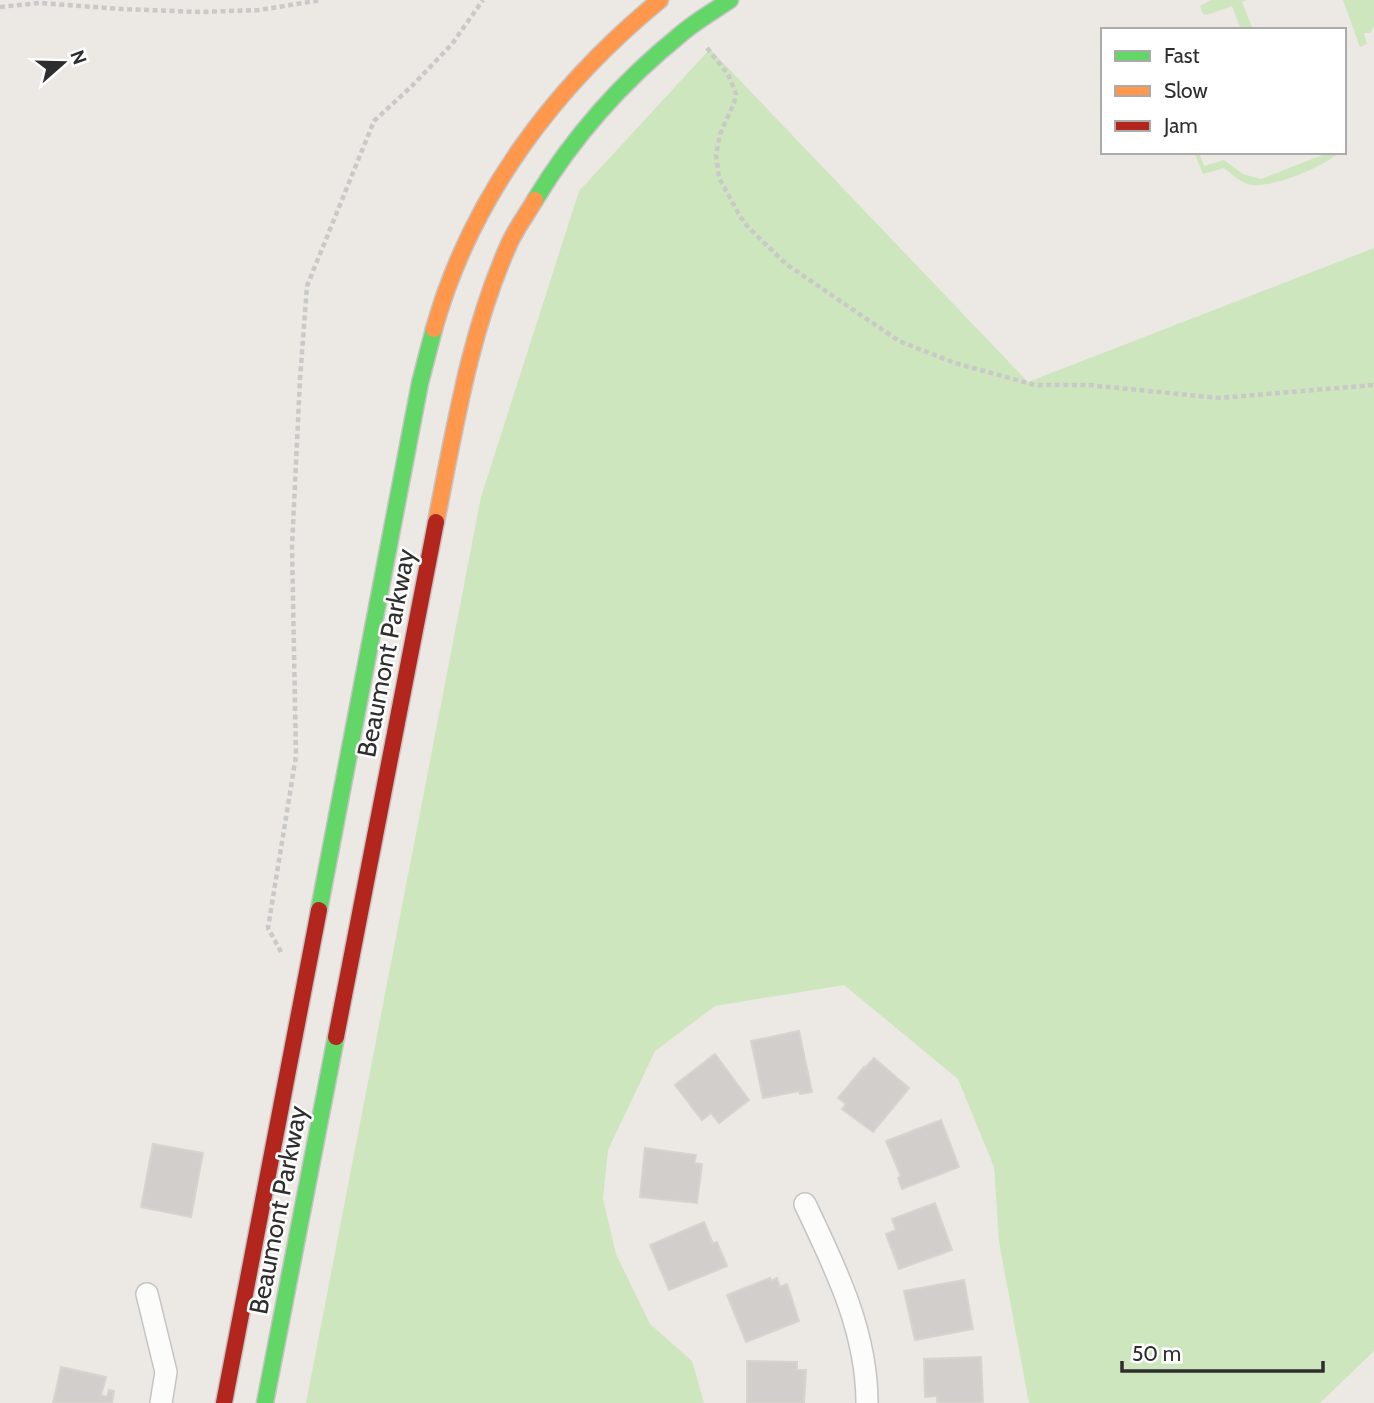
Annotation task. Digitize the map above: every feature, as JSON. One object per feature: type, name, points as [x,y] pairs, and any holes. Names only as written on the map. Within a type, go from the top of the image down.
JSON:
[{"type":"street","name":"Beaumont Parkway","points":[[224,1403],[420,383],[442,302],[469,233],[506,167],[548,109],[598,54],[660,0]]},
{"type":"street","name":"Beaumont Parkway","points":[[265,1403],[462,389],[484,312],[511,240],[545,184],[583,132],[629,80],[682,33],[730,0]]},
{"type":"street","points":[[805,1204],[832,1260],[858,1334],[867,1403]]},
{"type":"street","points":[[147,1294],[166,1372],[161,1403]]},
{"type":"path","points":[[0,6],[39,2],[200,12],[259,10],[321,0]]},
{"type":"path","points":[[308,966],[282,955],[268,928],[296,756],[292,547],[307,286],[374,121],[452,44],[483,0]]},
{"type":"path","points":[[707,48],[728,74],[736,94],[720,134],[716,155],[719,178],[740,216],[786,264],[899,341],[955,363],[1035,385],[1088,385],[1220,398],[1374,384]]},
{"type":"green space","points":[[1211,0],[1246,0],[1242,2],[1252,28],[1240,28],[1232,6],[1207,15],[1203,14],[1200,6]]},
{"type":"green space","points":[[1343,0],[1374,0],[1374,26],[1370,33],[1364,33],[1367,44],[1360,47]]},
{"type":"green space","points":[[710,49],[1028,382],[1374,248],[1374,1351],[1320,1403],[1029,1403],[999,1242],[994,1167],[958,1079],[844,985],[715,1006],[655,1051],[608,1150],[603,1199],[616,1254],[650,1324],[692,1361],[704,1403],[306,1403],[481,497],[579,191]]},
{"type":"green space","points":[[1195,154],[1200,154],[1204,166],[1224,160],[1243,174],[1261,179],[1325,154],[1337,154],[1298,175],[1261,185],[1244,182],[1224,168],[1203,174]]},
{"type":"building","points":[[799,1031],[812,1092],[800,1094],[799,1091],[763,1098],[751,1041]]},
{"type":"building","points":[[715,1054],[749,1100],[719,1123],[711,1113],[702,1120],[675,1085]]},
{"type":"building","points":[[874,1058],[909,1088],[873,1132],[842,1109],[846,1104],[838,1098]]},
{"type":"building","points":[[941,1120],[959,1167],[902,1189],[898,1178],[901,1176],[886,1141]]},
{"type":"building","points":[[153,1144],[203,1153],[191,1217],[141,1207]]},
{"type":"building","points":[[645,1148],[696,1155],[694,1163],[702,1164],[697,1203],[640,1197]]},
{"type":"building","points":[[935,1203],[952,1250],[899,1269],[886,1234],[896,1230],[892,1219]]},
{"type":"building","points":[[704,1222],[713,1244],[717,1242],[727,1266],[669,1290],[650,1245]]},
{"type":"building","points":[[770,1278],[771,1281],[777,1278],[780,1287],[787,1284],[799,1321],[746,1342],[727,1295]]},
{"type":"building","points":[[964,1280],[973,1329],[915,1340],[904,1291]]},
{"type":"building","points":[[981,1357],[983,1403],[937,1403],[937,1396],[925,1397],[924,1359]]},
{"type":"building","points":[[747,1361],[797,1362],[797,1370],[806,1370],[804,1403],[747,1403]]},
{"type":"building","points":[[61,1367],[106,1377],[101,1395],[107,1397],[109,1390],[114,1391],[112,1403],[53,1403]]},
{"type":"traffic: fast","points":[[535,200],[583,132],[639,70],[687,29],[730,0]]},
{"type":"traffic: fast","points":[[319,910],[420,383],[434,329]]},
{"type":"traffic: fast","points":[[265,1403],[336,1037]]},
{"type":"traffic: slow","points":[[434,329],[450,280],[470,234],[522,147],[552,107],[586,69],[660,0]]},
{"type":"traffic: slow","points":[[436,522],[465,379],[484,310],[510,242],[535,200]]},
{"type":"traffic: jam","points":[[336,1037],[436,522]]},
{"type":"traffic: jam","points":[[224,1403],[319,910]]}]
